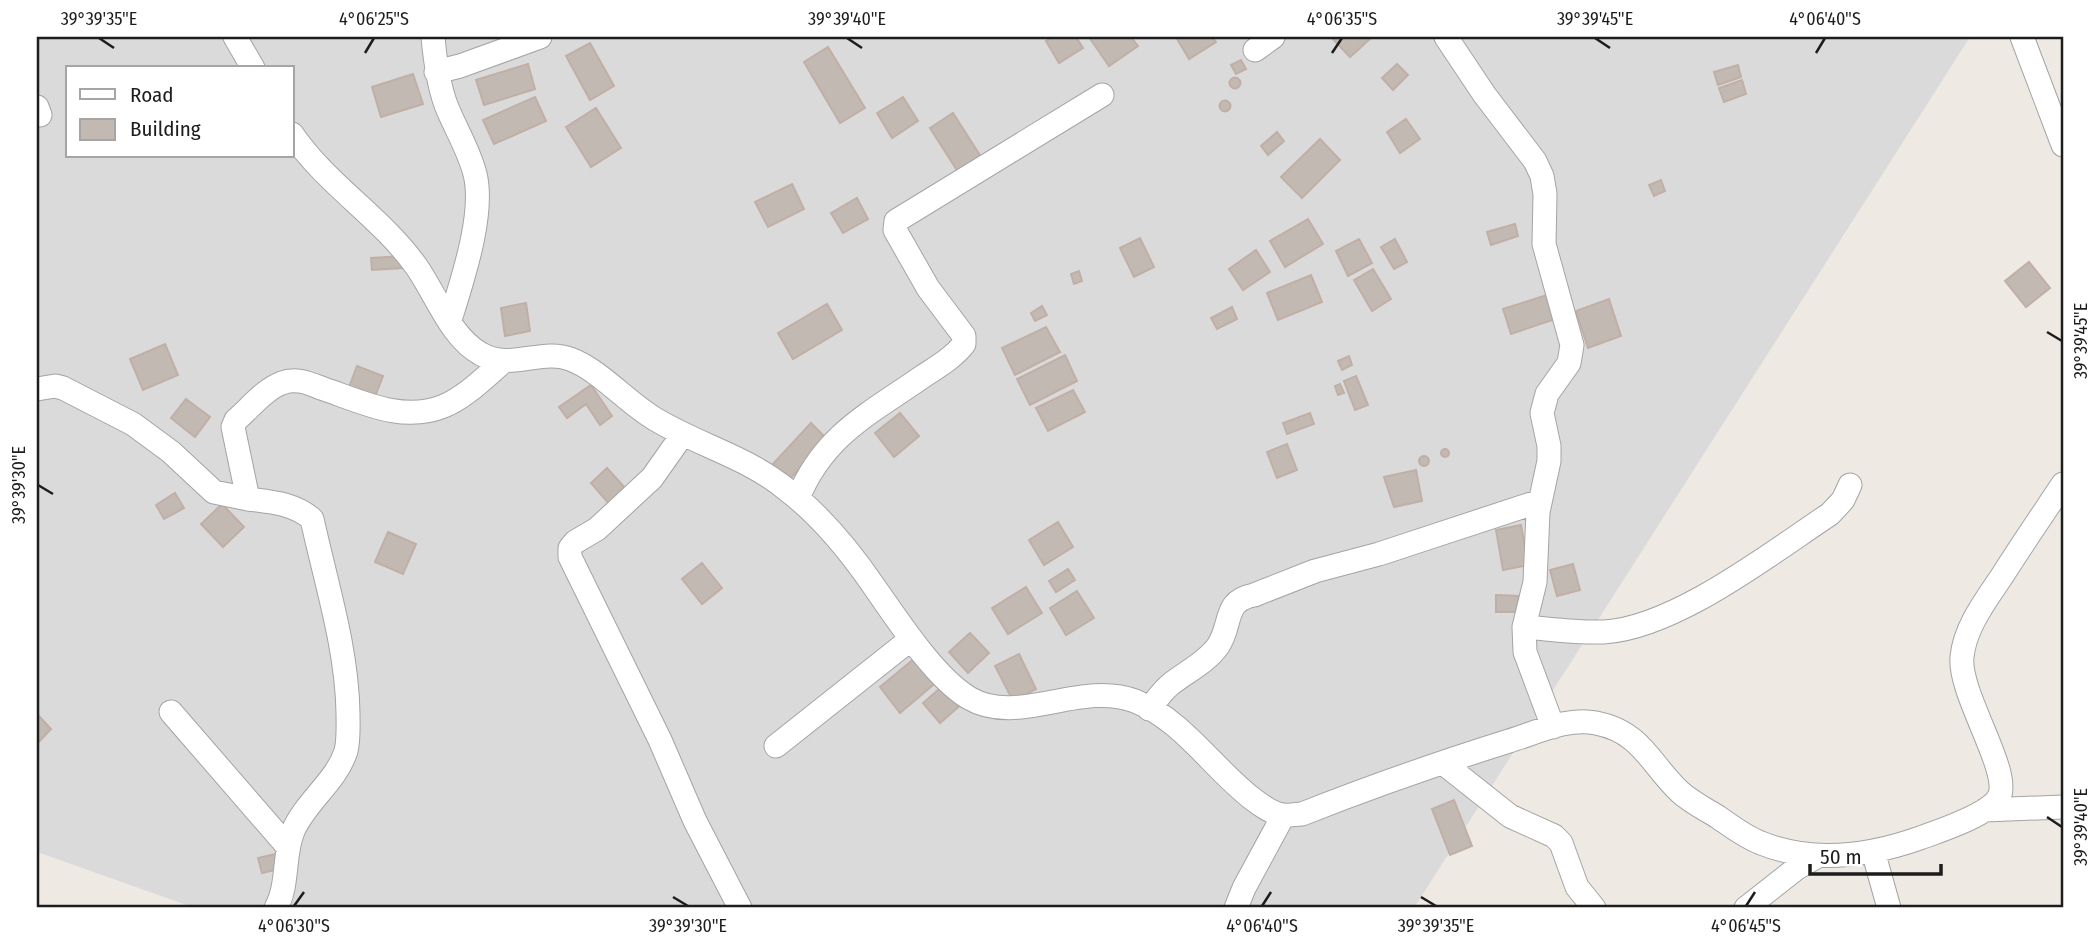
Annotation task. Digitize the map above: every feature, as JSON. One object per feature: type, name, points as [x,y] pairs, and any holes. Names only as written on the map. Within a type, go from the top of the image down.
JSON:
[{"type":"street","points":[[235,37],[253,66]]},
{"type":"street","points":[[433,37],[436,72],[470,160],[477,193],[465,274],[450,320]]},
{"type":"street","points":[[436,72],[540,37]]},
{"type":"street","points":[[1446,37],[1484,94],[1535,161],[1544,184],[1544,244],[1572,345],[1569,363],[1543,404],[1543,426],[1550,454],[1540,501],[1535,582],[1524,627],[1525,652],[1553,727]]},
{"type":"street","points":[[2022,37],[2063,145]]},
{"type":"street","points":[[798,498],[808,475],[841,434],[941,364],[964,344],[964,336],[928,288],[895,230],[896,221],[1102,95]]},
{"type":"street","points":[[294,137],[334,183],[407,254],[462,338],[475,351],[490,359],[504,361],[560,356],[569,358],[588,369],[637,408],[683,434],[769,475],[798,498],[832,533],[911,639],[957,689],[972,700],[1012,709],[1080,696],[1106,695],[1135,701],[1193,742],[1239,789],[1265,808],[1283,816],[1302,814],[1443,762],[1553,727],[1594,722],[1625,733],[1638,742],[1681,794],[1762,844],[1818,856],[1849,856],[1945,829],[1985,810],[1999,797],[2000,781],[1994,755],[1962,674],[1966,634],[2063,484]]},
{"type":"street","points":[[248,499],[233,427],[236,420],[274,387],[284,382],[300,380],[380,408],[420,412],[444,406],[475,386],[504,361]]},
{"type":"street","points":[[37,389],[55,386],[63,388],[120,417],[171,452],[214,492],[284,503],[312,519],[348,685],[346,749],[341,764],[304,810],[292,832],[288,847],[287,873],[276,908]]},
{"type":"street","points":[[683,434],[652,478],[597,529],[575,542],[570,548],[570,557],[660,740],[695,821],[740,908]]},
{"type":"street","points":[[1524,627],[1605,632],[1629,628],[1682,609],[1830,514],[1843,500],[1850,485]]},
{"type":"street","points":[[1149,709],[1167,687],[1217,648],[1231,609],[1245,597],[1315,570],[1379,554],[1540,501]]},
{"type":"street","points":[[776,746],[911,639]]},
{"type":"street","points":[[171,712],[288,847]]},
{"type":"street","points":[[1443,762],[1510,816],[1554,836],[1561,843],[1577,887],[1594,908]]},
{"type":"street","points":[[1985,810],[2063,807]]},
{"type":"street","points":[[1236,908],[1283,816]]},
{"type":"street","points":[[1873,851],[1889,908]]},
{"type":"street","points":[[1746,908],[1797,868],[1818,856]]},
{"type":"shaded area","points":[[37,37],[1970,37],[1414,908],[195,908],[37,852]]},
{"type":"building","points":[[1052,37],[1076,37],[1083,48],[1059,63],[1046,41]]},
{"type":"building","points":[[1089,37],[1131,37],[1138,46],[1109,66]]},
{"type":"building","points":[[1176,37],[1212,37],[1216,42],[1189,59]]},
{"type":"building","points":[[1331,37],[1372,37],[1350,57]]},
{"type":"building","points":[[590,43],[614,86],[590,100],[566,56]]},
{"type":"building","points":[[828,47],[865,108],[840,123],[804,62]]},
{"type":"building","points":[[1241,60],[1246,69],[1236,74],[1231,65]]},
{"type":"building","points":[[528,64],[535,89],[484,105],[476,80]]},
{"type":"building","points":[[1397,64],[1408,75],[1393,90],[1382,78]]},
{"type":"building","points":[[1738,65],[1741,77],[1718,85],[1714,72]]},
{"type":"building","points":[[413,74],[423,104],[381,117],[372,87]]},
{"type":"building","points":[[1235,77],[1241,83],[1235,89],[1229,83]]},
{"type":"building","points":[[1742,80],[1746,94],[1724,102],[1719,88]]},
{"type":"building","points":[[535,97],[546,121],[494,144],[483,120]]},
{"type":"building","points":[[903,97],[918,121],[892,138],[877,113]]},
{"type":"building","points":[[1225,100],[1231,106],[1225,112],[1219,106]]},
{"type":"building","points":[[596,108],[621,148],[591,167],[566,127]]},
{"type":"building","points":[[953,113],[983,160],[960,175],[930,128]]},
{"type":"building","points":[[1406,119],[1420,139],[1400,153],[1387,132]]},
{"type":"building","points":[[1277,132],[1284,141],[1268,155],[1261,146]]},
{"type":"building","points":[[1320,139],[1340,160],[1302,198],[1281,177]]},
{"type":"building","points":[[1661,180],[1665,191],[1654,196],[1649,185]]},
{"type":"building","points":[[792,184],[804,209],[768,227],[755,202]]},
{"type":"building","points":[[857,198],[868,219],[843,233],[831,213]]},
{"type":"building","points":[[1308,219],[1323,244],[1285,267],[1270,241]]},
{"type":"building","points":[[1515,224],[1518,236],[1491,245],[1487,232]]},
{"type":"building","points":[[1140,238],[1154,267],[1134,277],[1120,248]]},
{"type":"building","points":[[1359,239],[1372,263],[1348,276],[1336,251]]},
{"type":"building","points":[[1395,239],[1407,262],[1394,269],[1381,247]]},
{"type":"building","points":[[1256,250],[1270,272],[1243,290],[1229,269]]},
{"type":"building","points":[[404,256],[404,268],[372,270],[371,258]]},
{"type":"building","points":[[2029,262],[2050,288],[2026,307],[2005,281]]},
{"type":"building","points":[[1373,269],[1391,299],[1372,311],[1354,280]]},
{"type":"building","points":[[1079,271],[1082,281],[1074,284],[1071,274]]},
{"type":"building","points":[[1311,275],[1322,302],[1278,320],[1267,293]]},
{"type":"building","points":[[1547,295],[1555,319],[1511,334],[1503,309]]},
{"type":"building","points":[[1609,299],[1621,336],[1588,348],[1576,311]]},
{"type":"building","points":[[526,303],[530,331],[505,336],[501,308]]},
{"type":"building","points":[[827,304],[842,330],[793,359],[778,333]]},
{"type":"building","points":[[1042,306],[1047,315],[1035,321],[1031,313]]},
{"type":"building","points":[[1232,307],[1237,319],[1217,329],[1211,318]]},
{"type":"building","points":[[1046,327],[1060,352],[1015,375],[1002,348]]},
{"type":"building","points":[[165,344],[178,375],[143,390],[130,359]]},
{"type":"building","points":[[1065,355],[1077,381],[1030,405],[1017,379]]},
{"type":"building","points":[[1349,356],[1352,365],[1342,370],[1338,361]]},
{"type":"building","points":[[357,366],[383,376],[374,399],[348,390]]},
{"type":"building","points":[[1356,376],[1368,405],[1355,410],[1344,381]]},
{"type":"building","points":[[1340,384],[1344,393],[1338,395],[1335,386]]},
{"type":"building","points":[[591,385],[612,416],[600,425],[586,404],[567,418],[559,407]]},
{"type":"building","points":[[1073,390],[1085,412],[1048,431],[1036,408]]},
{"type":"building","points":[[186,399],[210,417],[195,437],[171,418]]},
{"type":"building","points":[[900,413],[919,436],[894,457],[875,433]]},
{"type":"building","points":[[1310,413],[1314,424],[1287,434],[1283,423]]},
{"type":"building","points":[[811,423],[827,439],[788,481],[772,465]]},
{"type":"building","points":[[1287,444],[1297,470],[1277,478],[1267,452]]},
{"type":"building","points":[[1445,449],[1449,453],[1445,457],[1441,453]]},
{"type":"building","points":[[1424,456],[1428,457],[1428,465],[1424,466],[1420,465],[1419,461],[1420,457]]},
{"type":"building","points":[[607,468],[626,489],[610,505],[591,483]]},
{"type":"building","points":[[1416,470],[1422,501],[1394,507],[1384,477]]},
{"type":"building","points":[[175,493],[184,508],[164,519],[156,505]]},
{"type":"building","points":[[222,504],[244,527],[223,547],[201,524]]},
{"type":"building","points":[[1058,522],[1073,547],[1044,565],[1029,540]]},
{"type":"building","points":[[1521,525],[1528,565],[1503,570],[1496,530]]},
{"type":"building","points":[[388,532],[416,544],[403,574],[375,562]]},
{"type":"building","points":[[702,563],[722,588],[702,604],[682,579]]},
{"type":"building","points":[[1573,564],[1580,590],[1557,596],[1550,570]]},
{"type":"building","points":[[1068,569],[1075,580],[1056,592],[1049,581]]},
{"type":"building","points":[[1026,587],[1042,613],[1008,634],[992,608]]},
{"type":"building","points":[[1077,591],[1094,618],[1066,635],[1050,608]]},
{"type":"building","points":[[1496,595],[1519,596],[1518,612],[1496,612]]},
{"type":"building","points":[[970,633],[989,653],[968,673],[949,652]]},
{"type":"building","points":[[920,654],[940,679],[900,713],[880,687]]},
{"type":"building","points":[[1019,654],[1036,689],[1013,701],[995,666]]},
{"type":"building","points":[[946,683],[963,703],[940,723],[923,703]]},
{"type":"building","points":[[37,714],[51,729],[37,744]]},
{"type":"building","points":[[1454,800],[1472,846],[1450,855],[1432,809]]},
{"type":"building","points":[[280,853],[283,868],[262,873],[258,858]]}]
